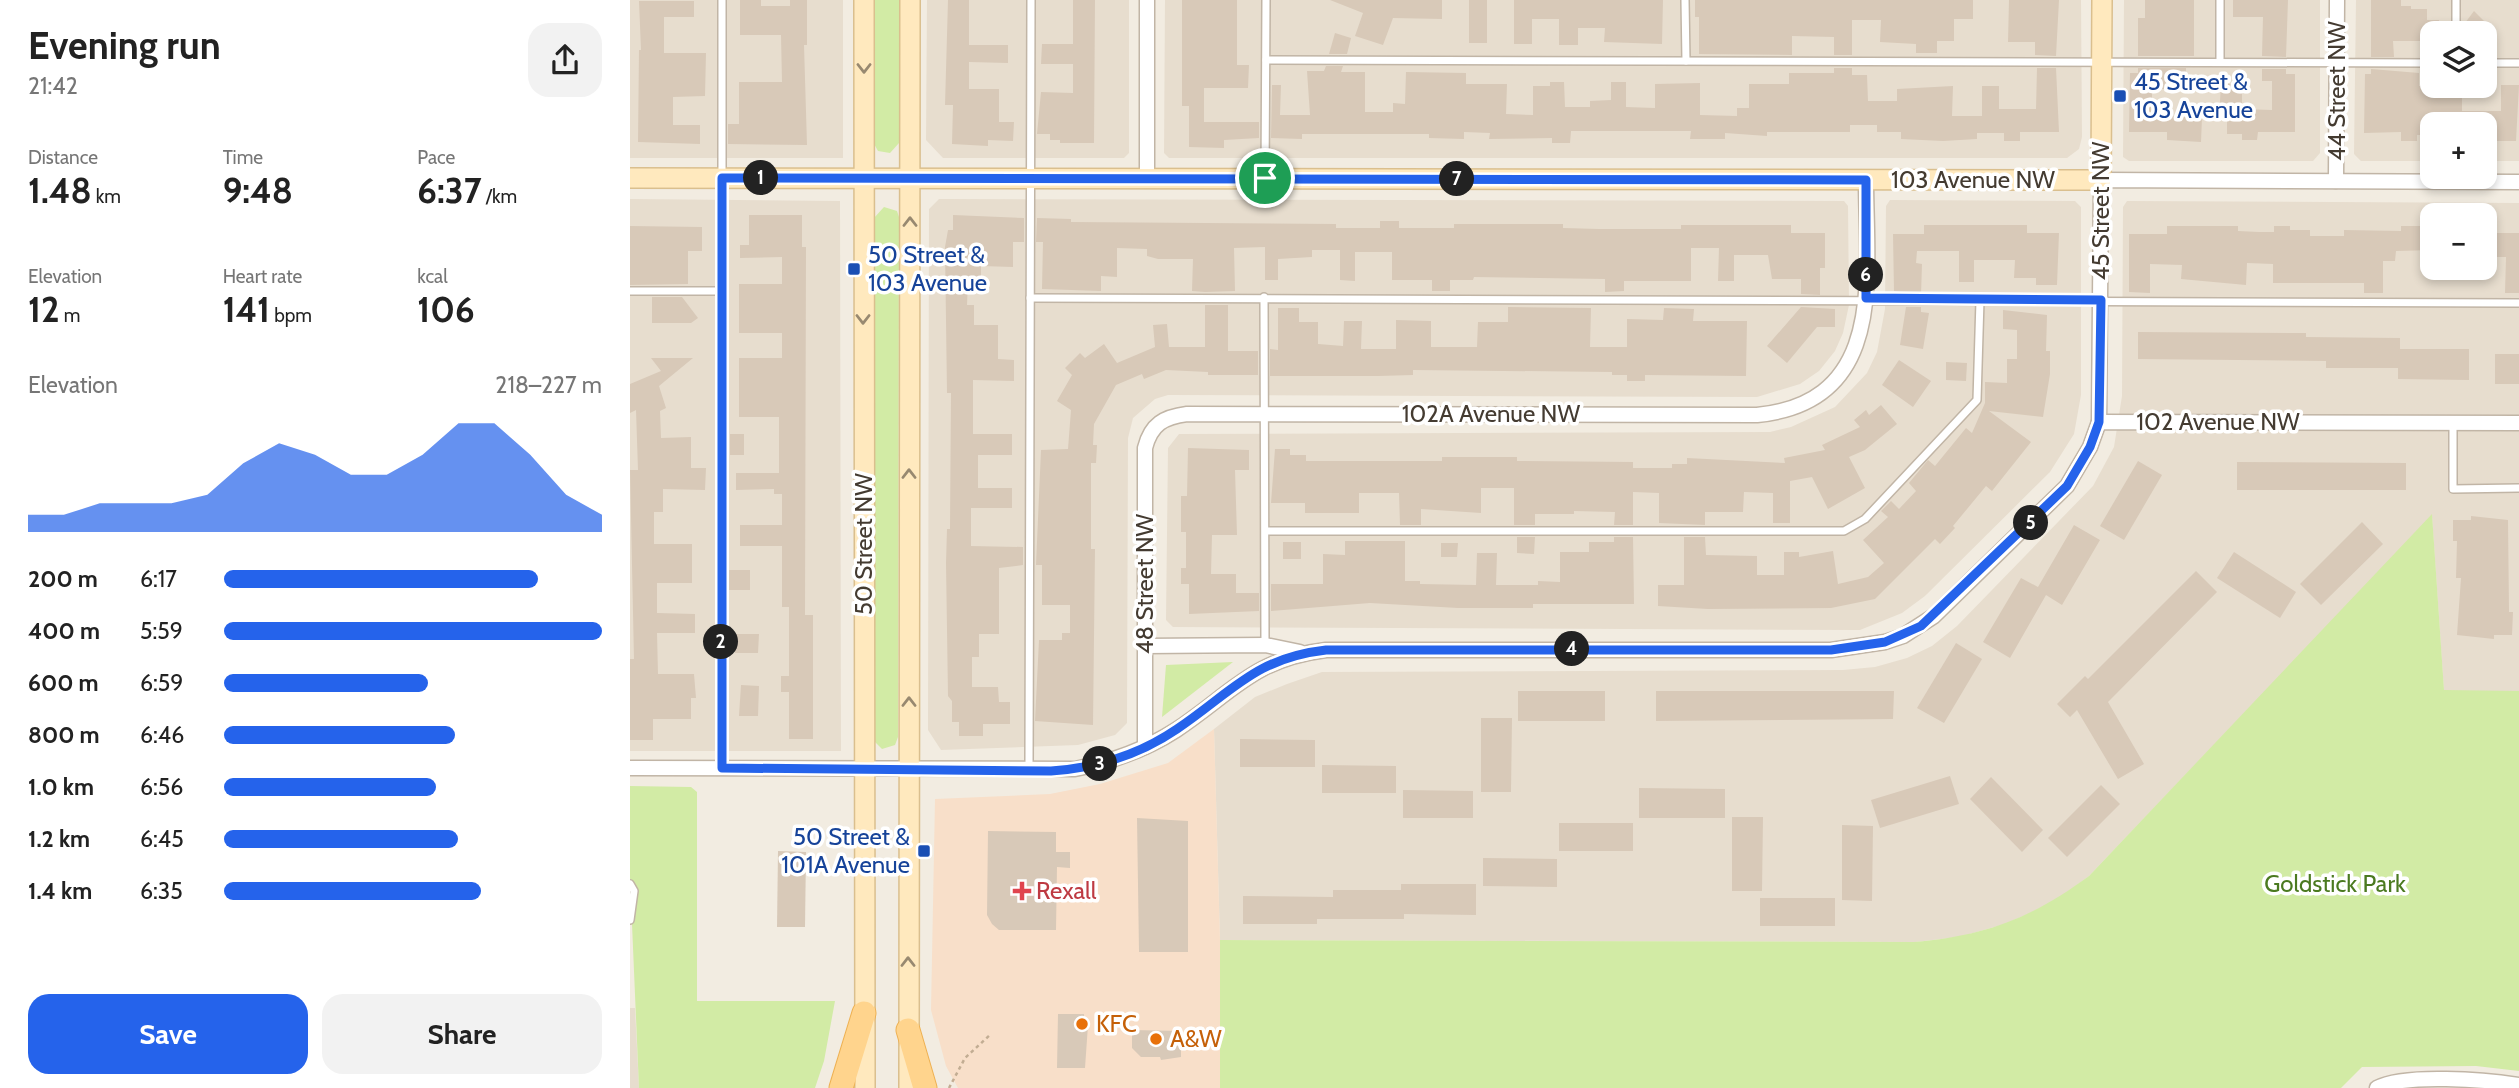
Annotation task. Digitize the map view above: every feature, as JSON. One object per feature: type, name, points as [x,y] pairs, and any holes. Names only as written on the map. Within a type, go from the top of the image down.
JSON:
[{"type":"main road","name":"50 Street NW","points":[[864,0],[865,1088]]},
{"type":"main road","name":"50 Street NW","points":[[909,1088],[910,0]]},
{"type":"main road","name":"45 Street NW","points":[[2101,180],[2102,0]]},
{"type":"main road","name":"103 Avenue NW","points":[[630,178],[2101,180]]},
{"type":"main road","points":[[841,1088],[864,1013]]},
{"type":"main road","points":[[908,1030],[925,1088]]},
{"type":"street","points":[[1147,0],[1147,178]]},
{"type":"street","name":"44 Street NW","points":[[2336,181],[2337,0]]},
{"type":"street","name":"102A Avenue NW","points":[[1156,425],[1163,420],[1187,414],[1757,415],[1793,409],[1824,392],[1847,366],[1864,323],[1866,180]]},
{"type":"street","name":"103 Avenue NW","points":[[2101,180],[2519,182]]},
{"type":"street","name":"45 Street NW","points":[[2099,422],[2101,180]]},
{"type":"street","points":[[630,768],[1029,771],[1096,765],[1145,747],[1178,729],[1249,674],[1284,658],[1305,653],[1364,648],[1831,650],[1885,642],[1903,636],[1934,616],[2058,496],[2083,462],[2099,422]]},
{"type":"street","name":"102 Avenue NW","points":[[2099,422],[2519,423]]},
{"type":"street","name":"48 Street NW","points":[[1145,747],[1145,448],[1156,425]]},
{"type":"street","points":[[1145,646],[1265,645],[1305,653]]},
{"type":"street","points":[[2377,1088],[2405,1081],[2481,1081],[2519,1085]]},
{"type":"lane","points":[[722,0],[722,768]]},
{"type":"lane","points":[[1029,771],[1031,0]]},
{"type":"lane","points":[[1265,178],[1266,0]]},
{"type":"lane","points":[[1685,0],[1686,61]]},
{"type":"lane","points":[[2220,0],[2220,62]]},
{"type":"lane","points":[[2456,0],[2456,21]]},
{"type":"lane","points":[[1266,60],[2420,63]]},
{"type":"lane","points":[[2497,63],[2519,63]]},
{"type":"lane","points":[[630,291],[721,291]]},
{"type":"lane","points":[[1264,297],[1265,645]]},
{"type":"lane","points":[[1030,298],[1866,298],[2519,303]]},
{"type":"lane","points":[[1266,531],[1844,531],[1865,519],[1977,400],[1980,300]]},
{"type":"lane","points":[[2454,423],[2453,489],[2519,488]]},
{"type":"lane","points":[[630,884],[634,891],[630,920]]},
{"type":"path","points":[[949,1088],[965,1058],[991,1034]]},
{"type":"shaded area","points":[[630,0],[843,0],[843,158],[630,158]]},
{"type":"shaded area","points":[[927,0],[1129,0],[1129,153],[1124,158],[943,158],[926,140]]},
{"type":"shaded area","points":[[1165,0],[2081,0],[2082,137],[2079,149],[2067,158],[1169,158],[1164,153]]},
{"type":"shaded area","points":[[2124,0],[2320,0],[2320,153],[2313,161],[2129,161],[2123,157]]},
{"type":"shaded area","points":[[2356,0],[2519,0],[2519,161],[2497,161],[2497,112],[2420,112],[2420,161],[2361,161],[2354,154]]},
{"type":"shaded area","points":[[630,199],[840,201],[841,751],[630,751]]},
{"type":"shaded area","points":[[939,199],[1844,201],[1848,206],[1849,305],[1843,333],[1835,351],[1819,371],[1800,384],[1757,397],[1168,395],[1155,399],[1133,418],[1128,438],[1127,723],[1115,735],[1078,745],[941,750],[928,730],[929,209]]},
{"type":"shaded area","points":[[1890,200],[2075,201],[2081,207],[2081,395],[2074,434],[2050,472],[1925,596],[1902,613],[1860,630],[1173,627],[1166,620],[1168,448],[1179,434],[1770,432],[1791,427],[1835,407],[1867,373],[1877,352],[1885,309],[1886,206]]},
{"type":"shaded area","points":[[2127,201],[2519,203],[2519,691],[2444,691],[2432,516],[2089,876],[2053,903],[2005,924],[1959,937],[1915,942],[1220,940],[1214,729],[1255,697],[1322,672],[1843,670],[1875,667],[1907,658],[1932,646],[1957,626],[2093,486],[2114,447],[2122,396],[2123,207]]},
{"type":"shaded area","points":[[1214,729],[1220,940],[1220,1088],[958,1088],[946,1066],[931,1010],[935,799],[1050,794],[1100,784],[1168,763]]},
{"type":"shaded area","points":[[630,1008],[635,1008],[639,1088],[630,1088]]},
{"type":"green space","points":[[874,0],[899,0],[899,143],[890,153],[878,151],[873,142]]},
{"type":"green space","points":[[884,207],[897,211],[899,217],[898,737],[895,745],[882,749],[873,740],[874,218]]},
{"type":"green space","name":"Goldstick Park","points":[[2432,514],[2444,690],[2519,691],[2519,1071],[2476,1066],[2362,1067],[2341,1088],[1220,1088],[1220,940],[1914,942],[1986,930],[2027,914],[2089,876]]},
{"type":"green space","points":[[1233,662],[1162,717],[1166,665]]},
{"type":"green space","points":[[630,786],[691,787],[697,792],[697,1001],[835,1001],[824,1061],[815,1088],[639,1088],[630,877]]},
{"type":"building","points":[[740,0],[761,0],[761,6],[790,6],[790,0],[807,0],[807,45],[804,45],[807,145],[728,144],[728,124],[739,124],[739,82],[782,82],[781,35],[740,35]]},
{"type":"building","points":[[948,0],[969,0],[969,45],[1008,45],[1008,63],[969,62],[969,89],[999,89],[999,122],[1014,122],[1013,141],[988,140],[988,146],[952,144],[953,105],[945,105]]},
{"type":"building","points":[[1073,0],[1095,0],[1094,143],[1060,143],[1060,140],[1050,140],[1050,134],[1037,134],[1041,92],[1073,93],[1073,64],[1041,64],[1042,44],[1073,44]]},
{"type":"building","points":[[1182,0],[1237,0],[1237,65],[1249,65],[1248,88],[1204,88],[1204,122],[1259,122],[1259,138],[1224,140],[1224,148],[1189,147],[1189,106],[1182,106]]},
{"type":"building","points":[[1330,0],[1442,0],[1442,19],[1393,18],[1383,45],[1355,36],[1363,13]]},
{"type":"building","points":[[1469,0],[1487,0],[1487,43],[1469,43]]},
{"type":"building","points":[[1514,0],[1663,0],[1662,44],[1604,42],[1605,28],[1578,28],[1578,45],[1559,45],[1559,19],[1532,19],[1532,44],[1514,44]]},
{"type":"building","points":[[1695,0],[1973,0],[1973,19],[1954,19],[1954,41],[1937,41],[1937,53],[1916,53],[1916,44],[1880,42],[1881,20],[1852,20],[1852,55],[1834,55],[1834,37],[1792,36],[1792,55],[1699,54],[1699,17],[1695,17]]},
{"type":"building","points":[[2009,0],[2059,0],[2056,56],[2035,55],[2035,42],[2008,42]]},
{"type":"building","points":[[2145,0],[2194,0],[2194,56],[2138,56],[2138,18],[2145,18]]},
{"type":"building","points":[[2233,0],[2288,0],[2286,57],[2262,56],[2263,17],[2233,17]]},
{"type":"building","points":[[2371,0],[2401,0],[2401,6],[2427,9],[2427,20],[2439,20],[2420,21],[2420,41],[2393,41],[2394,57],[2371,57]]},
{"type":"building","points":[[639,1],[694,1],[694,17],[664,17],[664,53],[706,53],[705,96],[673,97],[673,125],[700,125],[700,144],[638,142],[641,50]]},
{"type":"building","points":[[2474,11],[2484,21],[2466,21]]},
{"type":"building","points":[[1335,33],[1351,38],[1347,54],[1329,54]]},
{"type":"building","points":[[1326,66],[1343,66],[1341,72],[1365,72],[1365,112],[1393,112],[1393,103],[1405,104],[1406,72],[1466,73],[1466,84],[1507,84],[1506,114],[1533,115],[1533,86],[1550,86],[1550,82],[1564,82],[1565,107],[1590,107],[1590,101],[1611,100],[1611,82],[1626,82],[1626,107],[1655,108],[1655,84],[1700,83],[1700,115],[1737,116],[1737,108],[1749,108],[1749,84],[1789,84],[1789,73],[1834,73],[1834,68],[1852,68],[1852,75],[1867,75],[1868,101],[1897,101],[1897,89],[1953,86],[1952,116],[1982,116],[1982,86],[1999,86],[1999,109],[2036,109],[2037,68],[2056,68],[2059,132],[2020,132],[2020,141],[2004,141],[2004,133],[1977,133],[1977,139],[1943,141],[1901,139],[1901,132],[1877,132],[1877,125],[1850,125],[1850,132],[1767,132],[1767,136],[1725,133],[1725,139],[1690,139],[1691,131],[1571,131],[1570,143],[1552,143],[1552,138],[1489,139],[1490,133],[1464,132],[1464,139],[1429,138],[1429,134],[1302,134],[1302,139],[1271,138],[1272,85],[1281,85],[1280,115],[1310,115],[1307,71],[1324,71]]},
{"type":"building","points":[[2138,68],[2186,68],[2186,89],[2152,89],[2152,116],[2202,117],[2201,142],[2167,140],[2167,132],[2129,132],[2130,73],[2138,73]]},
{"type":"building","points":[[2262,69],[2286,69],[2286,74],[2295,74],[2295,132],[2258,132],[2257,140],[2242,140],[2242,134],[2227,134],[2227,118],[2219,118],[2221,84],[2242,84],[2242,109],[2272,110],[2272,81],[2262,81]]},
{"type":"building","points":[[2371,69],[2419,73],[2420,98],[2462,98],[2462,111],[2501,111],[2501,85],[2519,85],[2516,141],[2497,141],[2497,112],[2420,112],[2420,135],[2417,135],[2417,141],[2401,141],[2401,132],[2364,133],[2365,74],[2371,74]]},
{"type":"building","points":[[749,215],[802,215],[802,247],[806,247],[805,615],[813,615],[813,739],[789,739],[789,692],[781,692],[781,676],[789,676],[789,607],[782,607],[782,546],[740,546],[740,525],[782,525],[782,494],[774,494],[774,489],[736,490],[736,473],[779,473],[779,417],[739,417],[739,358],[782,358],[782,333],[739,333],[739,284],[782,284],[782,257],[740,258],[740,245],[749,245]]},
{"type":"building","points":[[953,215],[1024,218],[1024,242],[1013,242],[1013,267],[981,266],[981,279],[968,280],[967,305],[974,305],[974,325],[998,325],[998,359],[1014,360],[1014,381],[973,380],[973,434],[1012,434],[1012,455],[978,455],[978,488],[1012,488],[1012,508],[971,508],[971,546],[1023,547],[1023,565],[999,568],[999,634],[979,634],[979,657],[972,657],[972,687],[998,687],[999,702],[1010,702],[1010,724],[983,724],[983,736],[959,736],[959,722],[952,722],[952,701],[948,696],[946,563],[947,529],[950,529],[951,393],[947,393],[945,247],[948,230],[953,230]]},
{"type":"building","points":[[1037,218],[1071,219],[1071,222],[1336,224],[1336,228],[1380,228],[1380,221],[1399,221],[1399,228],[1454,228],[1454,224],[1563,224],[1563,228],[1599,229],[1681,229],[1681,225],[1791,225],[1791,233],[1825,233],[1825,268],[1820,268],[1820,295],[1801,294],[1801,279],[1772,279],[1768,255],[1734,255],[1734,281],[1718,281],[1719,248],[1691,248],[1691,281],[1624,281],[1624,291],[1605,292],[1605,279],[1474,277],[1473,280],[1450,280],[1450,291],[1432,291],[1432,280],[1392,280],[1392,252],[1355,252],[1355,281],[1340,280],[1340,250],[1312,250],[1312,257],[1278,259],[1278,280],[1265,280],[1265,247],[1234,248],[1235,291],[1205,292],[1192,291],[1193,259],[1158,259],[1147,256],[1147,249],[1117,248],[1117,277],[1101,276],[1101,291],[1042,289],[1043,242],[1036,242]]},
{"type":"building","points":[[1924,225],[2027,225],[2027,233],[2059,233],[2057,285],[2036,285],[2036,278],[2014,278],[2015,260],[1974,260],[1974,282],[1959,282],[1959,251],[1917,251],[1916,263],[1922,264],[1921,295],[1894,291],[1893,234],[1924,234]]},
{"type":"building","points":[[630,226],[702,227],[702,251],[688,251],[688,284],[630,285]]},
{"type":"building","points":[[2167,226],[2238,226],[2238,231],[2274,232],[2274,226],[2290,226],[2290,230],[2310,230],[2310,236],[2344,236],[2344,230],[2401,231],[2401,226],[2420,226],[2420,250],[2396,251],[2395,261],[2383,261],[2383,293],[2364,293],[2364,283],[2273,283],[2273,264],[2247,263],[2246,285],[2181,279],[2182,265],[2150,264],[2150,293],[2129,292],[2129,234],[2167,234]]},
{"type":"building","points":[[2497,233],[2519,233],[2519,293],[2505,293],[2506,257],[2497,257]]},
{"type":"building","points":[[652,297],[682,297],[698,318],[691,323],[652,323]]},
{"type":"building","points":[[1205,305],[1228,305],[1228,351],[1258,351],[1258,375],[1208,375],[1208,372],[1166,370],[1144,379],[1142,374],[1116,385],[1094,424],[1096,463],[1091,463],[1091,549],[1095,549],[1093,725],[1035,721],[1039,640],[1062,640],[1062,633],[1070,633],[1070,605],[1042,605],[1042,565],[1036,565],[1041,450],[1068,449],[1071,410],[1057,401],[1072,375],[1065,368],[1080,353],[1085,358],[1104,344],[1117,363],[1155,347],[1153,325],[1167,324],[1169,347],[1205,347]]},
{"type":"building","points":[[1508,307],[1591,308],[1590,347],[1627,347],[1627,319],[1663,320],[1664,308],[1694,309],[1693,321],[1747,321],[1746,376],[1645,375],[1645,381],[1627,381],[1627,375],[1612,375],[1612,372],[1413,370],[1413,375],[1270,376],[1270,349],[1278,350],[1278,308],[1299,308],[1299,322],[1318,322],[1318,344],[1343,346],[1344,321],[1362,321],[1361,349],[1396,349],[1396,320],[1431,321],[1431,347],[1477,347],[1478,322],[1508,322]]},
{"type":"building","points":[[1801,307],[1835,309],[1835,327],[1817,327],[1787,363],[1767,346]]},
{"type":"building","points":[[1906,307],[1921,307],[1921,312],[1929,313],[1923,349],[1900,345]]},
{"type":"building","points":[[2003,310],[2047,315],[2046,351],[2050,351],[2050,374],[2043,417],[1989,411],[2031,442],[1992,491],[1986,486],[1940,544],[1935,539],[1875,599],[1831,608],[1708,609],[1658,606],[1658,585],[1684,585],[1684,537],[1705,537],[1706,555],[1757,556],[1757,575],[1784,575],[1784,552],[1799,552],[1799,557],[1833,551],[1838,584],[1868,577],[1884,563],[1863,540],[1888,517],[1881,511],[1891,501],[1899,509],[1916,491],[1909,483],[1928,460],[1935,466],[1966,428],[1972,433],[1985,403],[1985,382],[2007,383],[2007,359],[2017,359],[2017,330],[2003,329]]},
{"type":"building","points":[[2138,332],[2306,333],[2306,337],[2400,338],[2400,349],[2469,349],[2469,380],[2398,379],[2398,368],[2326,368],[2326,361],[2138,359]]},
{"type":"building","points":[[2495,354],[2519,354],[2519,384],[2495,384]]},
{"type":"building","points":[[651,358],[693,358],[659,386],[666,408],[660,411],[661,438],[691,437],[691,468],[706,468],[705,490],[663,489],[663,512],[654,512],[654,544],[692,544],[692,583],[657,583],[657,613],[695,614],[695,633],[657,633],[658,674],[694,674],[696,698],[691,698],[691,719],[653,719],[653,740],[630,740],[630,659],[634,659],[630,470],[638,470],[636,410],[630,413],[630,384],[661,371]]},
{"type":"building","points":[[1899,360],[1931,381],[1913,407],[1882,385]]},
{"type":"building","points":[[1946,362],[1967,363],[1966,381],[1946,380]]},
{"type":"building","points":[[1881,405],[1897,424],[1865,450],[1849,457],[1865,488],[1828,509],[1812,477],[1790,481],[1790,523],[1773,523],[1773,493],[1744,492],[1743,512],[1705,512],[1705,525],[1659,523],[1659,493],[1633,492],[1633,525],[1614,525],[1615,512],[1574,511],[1574,514],[1535,514],[1535,525],[1514,525],[1514,488],[1481,488],[1481,513],[1421,509],[1421,525],[1400,525],[1399,493],[1359,493],[1359,513],[1305,513],[1305,503],[1271,503],[1275,449],[1290,449],[1290,455],[1306,455],[1306,461],[1442,461],[1442,457],[1517,457],[1517,461],[1633,462],[1633,468],[1672,468],[1672,464],[1687,464],[1687,458],[1785,463],[1784,458],[1825,450],[1822,445],[1860,427],[1854,420],[1866,410],[1869,415]]},
{"type":"building","points":[[730,434],[744,434],[744,455],[730,455]]},
{"type":"building","points":[[1188,448],[1249,450],[1249,470],[1235,470],[1237,535],[1212,535],[1211,574],[1236,574],[1236,593],[1259,593],[1259,611],[1189,614],[1189,584],[1181,584],[1181,568],[1186,568],[1186,532],[1181,532],[1181,496],[1187,496]]},
{"type":"building","points":[[2138,461],[2162,475],[2124,540],[2100,526]]},
{"type":"building","points":[[2237,462],[2406,463],[2406,490],[2237,490]]},
{"type":"building","points":[[2471,516],[2508,520],[2509,612],[2513,612],[2512,635],[2494,635],[2494,639],[2457,635],[2461,578],[2456,578],[2457,541],[2453,541],[2453,520],[2471,520]]},
{"type":"building","points":[[2362,522],[2383,544],[2321,605],[2300,584]]},
{"type":"building","points":[[2074,525],[2100,540],[2062,605],[2046,595],[2010,658],[1983,642],[2021,578],[2038,587]]},
{"type":"building","points":[[1517,537],[1535,537],[1534,554],[1517,553]]},
{"type":"building","points":[[1614,537],[1633,537],[1634,604],[1533,604],[1533,608],[1458,608],[1370,603],[1271,611],[1271,584],[1323,584],[1323,554],[1345,555],[1345,541],[1405,541],[1405,581],[1420,581],[1420,584],[1476,585],[1477,553],[1497,553],[1496,585],[1538,585],[1538,581],[1560,582],[1560,552],[1589,552],[1589,542],[1614,542]]},
{"type":"building","points":[[1283,542],[1301,542],[1301,559],[1283,559]]},
{"type":"building","points":[[1441,543],[1458,543],[1457,557],[1441,557]]},
{"type":"building","points":[[2234,552],[2296,592],[2280,618],[2217,578]]},
{"type":"building","points":[[728,570],[750,570],[750,590],[728,590]]},
{"type":"building","points":[[2196,571],[2217,592],[2108,702],[2144,764],[2118,779],[2077,710],[2070,717],[2057,704],[2085,676],[2088,679]]},
{"type":"building","points":[[735,634],[759,634],[758,653],[735,653]]},
{"type":"building","points":[[1956,643],[1982,659],[1944,723],[1917,708]]},
{"type":"building","points":[[741,685],[759,686],[758,716],[739,716]]},
{"type":"building","points":[[1518,691],[1605,691],[1605,721],[1518,721]]},
{"type":"building","points":[[1656,691],[1894,691],[1893,719],[1656,721]]},
{"type":"building","points":[[1481,718],[1512,718],[1511,792],[1481,792]]},
{"type":"building","points":[[1240,739],[1315,740],[1315,767],[1240,767]]},
{"type":"building","points":[[1322,765],[1396,766],[1396,793],[1322,793]]},
{"type":"building","points":[[1950,776],[1959,804],[1880,828],[1871,800]]},
{"type":"building","points":[[1991,777],[2043,830],[2022,852],[1970,799]]},
{"type":"building","points":[[2101,785],[2120,804],[2067,857],[2048,838]]},
{"type":"building","points":[[1639,788],[1725,789],[1725,818],[1639,818]]},
{"type":"building","points":[[1403,790],[1473,791],[1473,818],[1403,818]]},
{"type":"building","points":[[1732,817],[1763,817],[1762,891],[1732,891]]},
{"type":"building","points":[[1137,818],[1188,821],[1188,952],[1139,952]]},
{"type":"building","points":[[1559,823],[1633,823],[1633,851],[1559,851]]},
{"type":"building","points":[[1842,825],[1873,826],[1872,901],[1842,900]]},
{"type":"building","name":"Rexall","points":[[988,831],[1056,832],[1056,852],[1070,852],[1070,868],[1057,867],[1056,930],[999,930],[992,924],[987,915]]},
{"type":"building","points":[[778,851],[806,852],[805,927],[777,927]]},
{"type":"building","points":[[1483,858],[1557,859],[1557,887],[1483,886]]},
{"type":"building","points":[[1401,884],[1476,884],[1476,915],[1404,914],[1404,919],[1317,919],[1317,924],[1243,924],[1243,896],[1333,897],[1333,890],[1401,890]]},
{"type":"building","points":[[1760,898],[1835,898],[1835,926],[1760,926]]},
{"type":"building","points":[[1058,1014],[1084,1014],[1084,1025],[1088,1025],[1085,1068],[1057,1068]]},
{"type":"building","name":"A&W","points":[[1132,1030],[1181,1031],[1181,1057],[1161,1060],[1160,1057],[1141,1057],[1132,1048]]},
{"type":"place","name":"45 Street & 103 Avenue","points":[[2120,96]]},
{"type":"place","name":"50 Street & 103 Avenue","points":[[854,269]]},
{"type":"place","name":"50 Street & 101A Avenue","points":[[924,851]]},
{"type":"place","name":"Rexall","points":[[1022,891]]},
{"type":"place","name":"KFC","points":[[1082,1024]]},
{"type":"place","name":"A&W","points":[[1156,1039]]},
{"type":"route","points":[[722,178],[1265,178],[1866,180],[1866,298],[2101,300],[2101,398],[2099,422],[2093,442],[2067,486],[1946,606],[1903,636],[1865,648],[1326,650],[1268,664],[1240,680],[1178,729],[1133,753],[1096,765],[1051,771],[722,768],[722,178]]}]
